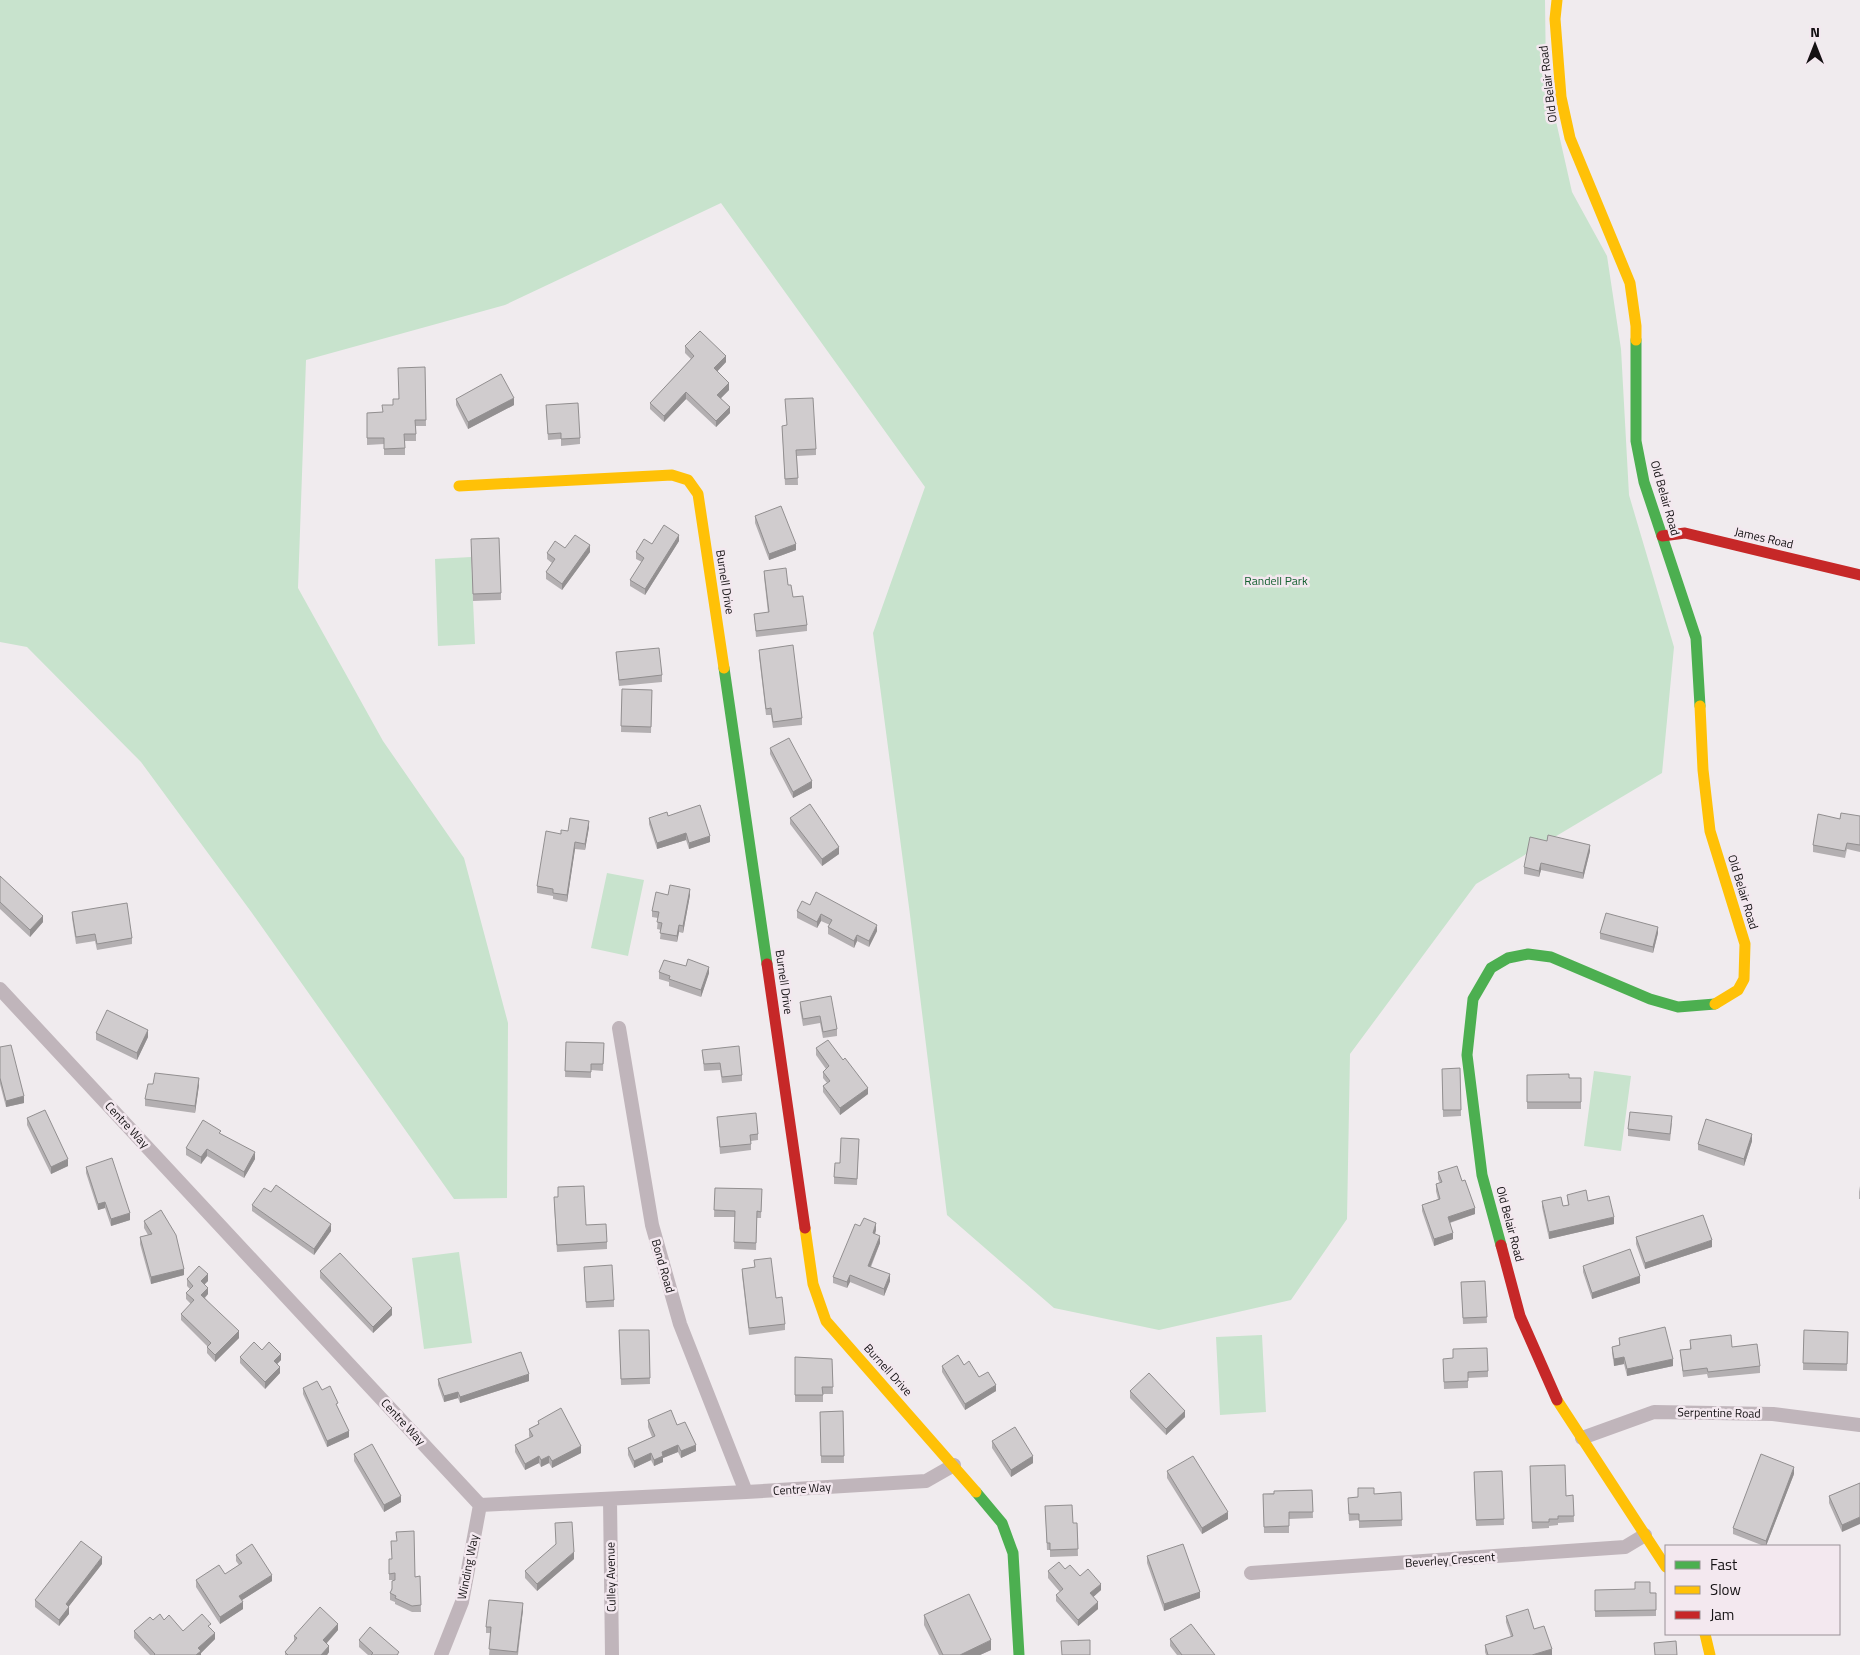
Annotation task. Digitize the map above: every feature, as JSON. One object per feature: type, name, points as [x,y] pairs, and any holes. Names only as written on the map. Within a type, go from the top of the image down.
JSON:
[{"type":"main road","name":"Old Belair Road","points":[[1557,0],[1555,19],[1562,97],[1570,138],[1630,283],[1636,326],[1636,441],[1644,482],[1696,638],[1703,770],[1710,831],[1745,944],[1744,979],[1738,990],[1718,1004],[1678,1006],[1650,999],[1551,957],[1528,954],[1508,958],[1491,968],[1473,999],[1467,1055],[1482,1175],[1520,1316],[1556,1399],[1665,1566]]},
{"type":"main road","name":"Burnell Drive","points":[[459,486],[672,475],[684,476],[694,485],[698,494],[701,513],[747,818],[813,1284],[817,1299],[826,1321],[954,1465],[1002,1523],[1013,1554],[1019,1655]]},
{"type":"main road","name":"James Road","points":[[1662,536],[1685,533],[1860,575]]},
{"type":"main road","points":[[1705,1635],[1710,1655]]},
{"type":"street","name":"Centre Way","points":[[0,988],[480,1505],[926,1481],[954,1465]]},
{"type":"street","name":"Bond Road","points":[[619,1028],[652,1224],[680,1324],[746,1492]]},
{"type":"street","name":"Serpentine Road","points":[[1582,1438],[1654,1412],[1773,1414],[1860,1425]]},
{"type":"street","name":"Culley Avenue","points":[[610,1499],[612,1655]]},
{"type":"street","name":"Winding Way","points":[[441,1655],[462,1602],[480,1505]]},
{"type":"street","name":"Beverley Crescent","points":[[1251,1573],[1625,1547],[1645,1535]]},
{"type":"green space","name":"Randell Park","points":[[0,0],[1545,0],[1546,77],[1572,192],[1607,256],[1621,349],[1629,495],[1674,647],[1662,773],[1476,884],[1350,1054],[1347,1219],[1291,1300],[1159,1330],[1054,1308],[947,1215],[873,633],[925,487],[721,203],[505,305],[306,360],[298,588],[383,741],[464,858],[508,1023],[507,1198],[454,1199],[252,913],[141,762],[27,647],[0,642]]},
{"type":"green space","points":[[471,557],[475,644],[438,646],[435,559]]},
{"type":"green space","points":[[607,873],[644,880],[628,956],[591,948]]},
{"type":"green space","points":[[1594,1071],[1631,1076],[1621,1151],[1584,1146]]},
{"type":"green space","points":[[459,1252],[472,1343],[424,1349],[412,1258]]},
{"type":"green space","points":[[1262,1335],[1266,1412],[1220,1415],[1216,1337]]},
{"type":"building","points":[[700,331],[726,356],[714,368],[729,383],[717,395],[730,407],[716,421],[686,392],[664,416],[650,403],[694,356],[685,346]]},
{"type":"building","points":[[425,367],[426,420],[415,420],[416,434],[404,434],[405,448],[384,449],[384,438],[367,438],[367,413],[383,412],[382,405],[393,405],[393,399],[399,399],[398,368]]},
{"type":"building","points":[[501,374],[514,398],[468,422],[456,399]]},
{"type":"building","points":[[813,398],[816,449],[796,450],[798,478],[785,479],[782,426],[787,425],[785,399]]},
{"type":"building","points":[[578,403],[580,438],[561,439],[561,433],[548,434],[546,405]]},
{"type":"building","points":[[781,506],[796,544],[769,554],[755,516]]},
{"type":"building","points":[[664,525],[679,535],[645,589],[630,580],[644,558],[636,552],[644,539],[652,544]]},
{"type":"building","points":[[575,535],[590,545],[562,584],[546,572],[555,559],[547,553],[555,541],[565,548]]},
{"type":"building","points":[[499,538],[501,593],[473,594],[471,539]]},
{"type":"building","points":[[786,568],[788,585],[791,585],[793,597],[803,596],[807,625],[756,631],[754,614],[769,612],[764,571]]},
{"type":"building","points":[[793,645],[802,718],[773,722],[771,708],[766,709],[759,650]]},
{"type":"building","points":[[659,648],[662,675],[619,680],[616,652]]},
{"type":"building","points":[[622,689],[652,690],[651,727],[621,726]]},
{"type":"building","points":[[789,738],[812,781],[793,792],[770,748]]},
{"type":"building","points":[[810,804],[839,847],[822,859],[790,818]]},
{"type":"building","points":[[700,805],[710,836],[689,843],[686,833],[657,843],[649,818],[667,812],[668,816]]},
{"type":"building","points":[[1841,813],[1860,816],[1860,845],[1847,843],[1845,851],[1813,845],[1818,814],[1840,819]]},
{"type":"building","points":[[570,818],[589,821],[585,844],[575,842],[567,895],[553,893],[553,889],[537,886],[546,831],[561,834],[561,830],[568,831]]},
{"type":"building","points":[[1548,835],[1590,845],[1583,873],[1541,863],[1539,871],[1524,867],[1530,837],[1547,841]]},
{"type":"building","points":[[0,876],[43,916],[30,930],[0,902]]},
{"type":"building","points":[[670,885],[690,889],[683,926],[679,925],[677,936],[660,933],[662,923],[657,922],[659,912],[652,911],[656,892],[668,895]]},
{"type":"building","points":[[816,892],[877,925],[869,941],[857,935],[854,941],[828,927],[832,920],[821,914],[817,922],[797,911],[802,901],[810,905]]},
{"type":"building","points":[[127,903],[132,938],[97,944],[95,934],[76,937],[72,912]]},
{"type":"building","points":[[1606,913],[1658,927],[1653,947],[1600,933]]},
{"type":"building","points":[[688,959],[709,967],[701,990],[669,979],[670,976],[659,972],[664,960],[686,966]]},
{"type":"building","points":[[831,996],[837,1029],[823,1032],[820,1016],[803,1019],[800,1002]]},
{"type":"building","points":[[107,1010],[148,1030],[137,1053],[96,1033]]},
{"type":"building","points":[[828,1040],[843,1060],[845,1058],[868,1088],[840,1108],[823,1086],[830,1081],[823,1072],[829,1066],[816,1048]]},
{"type":"building","points":[[566,1042],[604,1043],[603,1064],[591,1064],[591,1072],[565,1071]]},
{"type":"building","points":[[11,1045],[24,1096],[6,1101],[0,1078],[0,1047]]},
{"type":"building","points":[[739,1046],[742,1075],[722,1077],[720,1063],[704,1064],[702,1050]]},
{"type":"building","points":[[1460,1068],[1461,1110],[1443,1110],[1442,1069]]},
{"type":"building","points":[[155,1073],[199,1078],[195,1106],[145,1099],[148,1084],[153,1084]]},
{"type":"building","points":[[1569,1074],[1569,1078],[1581,1078],[1581,1102],[1527,1102],[1527,1075]]},
{"type":"building","points":[[45,1110],[68,1159],[51,1167],[27,1118]]},
{"type":"building","points":[[1630,1112],[1672,1116],[1670,1134],[1628,1129]]},
{"type":"building","points":[[756,1113],[758,1134],[750,1135],[751,1144],[720,1147],[717,1117]]},
{"type":"building","points":[[1706,1119],[1752,1134],[1744,1159],[1698,1144]]},
{"type":"building","points":[[203,1120],[221,1131],[219,1133],[255,1152],[244,1172],[207,1149],[201,1157],[186,1148]]},
{"type":"building","points":[[841,1138],[859,1139],[857,1179],[834,1177],[835,1163],[840,1163]]},
{"type":"building","points":[[112,1158],[130,1213],[111,1219],[105,1202],[98,1204],[86,1167]]},
{"type":"building","points":[[1457,1166],[1462,1181],[1465,1180],[1475,1208],[1448,1217],[1453,1233],[1434,1239],[1422,1205],[1440,1199],[1436,1184],[1442,1182],[1438,1172]]},
{"type":"building","points":[[276,1185],[331,1224],[314,1249],[252,1205],[264,1188],[271,1192]]},
{"type":"building","points":[[584,1186],[586,1225],[606,1224],[607,1242],[557,1245],[554,1197],[558,1197],[558,1187]]},
{"type":"building","points":[[715,1188],[762,1189],[761,1212],[757,1211],[756,1243],[734,1242],[735,1211],[714,1210]]},
{"type":"building","points":[[1586,1190],[1588,1201],[1609,1196],[1614,1217],[1549,1232],[1542,1201],[1561,1197],[1563,1206],[1569,1205],[1567,1195]]},
{"type":"building","points":[[161,1210],[176,1235],[184,1269],[151,1277],[140,1237],[152,1234],[144,1221]]},
{"type":"building","points":[[1703,1215],[1712,1240],[1645,1263],[1636,1237]]},
{"type":"building","points":[[864,1218],[876,1223],[873,1233],[880,1236],[868,1266],[890,1274],[884,1289],[850,1275],[847,1282],[833,1277],[855,1224],[860,1226]]},
{"type":"building","points":[[1630,1249],[1640,1276],[1592,1293],[1583,1266]]},
{"type":"building","points":[[340,1253],[392,1308],[373,1327],[320,1271]]},
{"type":"building","points":[[771,1258],[776,1298],[782,1297],[785,1324],[749,1328],[742,1269],[755,1267],[754,1260]]},
{"type":"building","points":[[612,1265],[614,1300],[586,1302],[584,1267]]},
{"type":"building","points":[[199,1266],[208,1274],[201,1281],[208,1288],[201,1295],[239,1331],[215,1355],[207,1347],[211,1343],[181,1314],[194,1300],[186,1293],[193,1286],[187,1279]]},
{"type":"building","points":[[1485,1281],[1487,1317],[1463,1318],[1461,1282]]},
{"type":"building","points":[[1665,1327],[1673,1359],[1627,1369],[1624,1357],[1614,1359],[1612,1347],[1620,1345],[1619,1338]]},
{"type":"building","points":[[619,1330],[649,1330],[650,1378],[621,1379]]},
{"type":"building","points":[[1804,1330],[1848,1332],[1847,1364],[1803,1363]]},
{"type":"building","points":[[1731,1335],[1732,1347],[1757,1344],[1760,1366],[1708,1372],[1707,1368],[1683,1371],[1680,1350],[1691,1349],[1690,1340]]},
{"type":"building","points":[[254,1342],[262,1350],[269,1342],[281,1354],[274,1361],[280,1367],[265,1382],[240,1357]]},
{"type":"building","points":[[1487,1348],[1488,1371],[1468,1372],[1468,1381],[1444,1382],[1443,1359],[1453,1358],[1453,1349]]},
{"type":"building","points":[[521,1352],[529,1374],[460,1397],[458,1392],[444,1396],[438,1379]]},
{"type":"building","points":[[958,1355],[964,1365],[969,1361],[979,1377],[988,1372],[996,1385],[965,1404],[942,1366]]},
{"type":"building","points":[[795,1357],[832,1359],[833,1387],[822,1387],[823,1395],[795,1395]]},
{"type":"building","points":[[1149,1373],[1185,1411],[1166,1429],[1130,1391]]},
{"type":"building","points":[[317,1381],[322,1390],[330,1386],[349,1431],[327,1441],[303,1388]]},
{"type":"building","points":[[561,1408],[581,1446],[552,1461],[549,1456],[541,1460],[539,1456],[525,1464],[515,1445],[533,1436],[529,1429],[539,1424],[538,1421]]},
{"type":"building","points":[[671,1410],[677,1425],[685,1422],[696,1445],[681,1451],[678,1445],[662,1452],[663,1456],[654,1460],[651,1453],[634,1461],[628,1448],[655,1436],[648,1420]]},
{"type":"building","points":[[843,1411],[844,1456],[821,1456],[820,1412]]},
{"type":"building","points":[[1015,1427],[1033,1456],[1011,1470],[992,1441]]},
{"type":"building","points":[[372,1444],[401,1496],[384,1505],[354,1454]]},
{"type":"building","points":[[1761,1454],[1794,1467],[1766,1541],[1733,1528]]},
{"type":"building","points":[[1193,1456],[1228,1512],[1202,1528],[1167,1471]]},
{"type":"building","points":[[1565,1465],[1566,1496],[1573,1495],[1574,1516],[1558,1516],[1558,1519],[1549,1519],[1549,1522],[1532,1522],[1530,1466]]},
{"type":"building","points":[[1502,1471],[1504,1519],[1476,1520],[1474,1472]]},
{"type":"building","points":[[1860,1483],[1860,1517],[1842,1525],[1829,1496]]},
{"type":"building","points":[[1358,1488],[1374,1488],[1374,1494],[1401,1492],[1402,1520],[1359,1521],[1359,1514],[1349,1514],[1348,1498],[1358,1497]]},
{"type":"building","points":[[1312,1490],[1313,1512],[1289,1512],[1289,1526],[1264,1527],[1263,1494],[1274,1494],[1274,1491]]},
{"type":"building","points":[[1072,1505],[1073,1523],[1077,1523],[1078,1549],[1050,1550],[1050,1543],[1047,1543],[1045,1506]]},
{"type":"building","points":[[572,1522],[574,1552],[537,1584],[525,1571],[556,1544],[555,1523]]},
{"type":"building","points":[[414,1531],[415,1577],[420,1576],[421,1605],[412,1606],[395,1598],[396,1596],[390,1593],[392,1581],[395,1580],[395,1573],[389,1574],[389,1559],[392,1559],[391,1541],[397,1541],[396,1532]]},
{"type":"building","points":[[81,1541],[102,1557],[66,1604],[69,1607],[59,1620],[35,1600]]},
{"type":"building","points":[[252,1544],[272,1575],[239,1596],[243,1602],[220,1617],[196,1580],[219,1565],[225,1574],[242,1563],[236,1555]]},
{"type":"building","points":[[1183,1544],[1200,1592],[1164,1604],[1147,1556]]},
{"type":"building","points":[[1059,1562],[1065,1569],[1070,1565],[1080,1576],[1088,1569],[1101,1584],[1090,1593],[1098,1602],[1078,1620],[1056,1595],[1063,1589],[1048,1571]]},
{"type":"building","points":[[1635,1582],[1650,1582],[1650,1593],[1656,1593],[1656,1610],[1595,1611],[1595,1590],[1635,1589]]},
{"type":"building","points":[[969,1594],[991,1640],[960,1655],[943,1655],[924,1615]]},
{"type":"building","points":[[489,1600],[523,1603],[517,1652],[489,1649],[491,1627],[486,1627]]},
{"type":"building","points":[[320,1607],[338,1624],[323,1640],[329,1646],[321,1655],[288,1655],[285,1652],[297,1638],[294,1636]]},
{"type":"building","points":[[1528,1609],[1534,1629],[1544,1626],[1552,1649],[1532,1655],[1488,1655],[1485,1645],[1513,1636],[1506,1616]]},
{"type":"building","points":[[160,1614],[164,1620],[169,1615],[183,1631],[202,1614],[211,1624],[208,1626],[215,1633],[198,1648],[201,1651],[196,1655],[154,1655],[134,1631],[150,1617],[153,1620]]},
{"type":"building","points":[[1191,1624],[1215,1655],[1182,1655],[1170,1639]]},
{"type":"building","points":[[370,1627],[399,1652],[397,1655],[371,1655],[373,1653],[359,1640]]},
{"type":"building","points":[[1090,1640],[1090,1655],[1062,1655],[1061,1641]]},
{"type":"building","points":[[1676,1641],[1677,1655],[1655,1655],[1654,1643]]},
{"type":"traffic: fast","points":[[1636,340],[1636,441],[1644,482],[1696,638],[1700,706]]},
{"type":"traffic: fast","points":[[724,668],[767,964]]},
{"type":"traffic: fast","points":[[1501,1245],[1482,1175],[1467,1055],[1473,999],[1491,968],[1508,958],[1528,954],[1551,957],[1650,999],[1678,1007],[1715,1004]]},
{"type":"traffic: fast","points":[[976,1492],[1002,1523],[1013,1553],[1019,1655]]},
{"type":"traffic: slow","points":[[1557,0],[1555,19],[1561,97],[1570,138],[1630,283],[1636,340]]},
{"type":"traffic: slow","points":[[459,486],[672,475],[688,480],[698,494],[724,668]]},
{"type":"traffic: slow","points":[[1700,706],[1703,770],[1710,831],[1745,944],[1744,979],[1738,990],[1715,1004]]},
{"type":"traffic: slow","points":[[805,1228],[813,1284],[826,1321],[976,1492]]},
{"type":"traffic: slow","points":[[1557,1400],[1665,1565]]},
{"type":"traffic: slow","points":[[1705,1635],[1710,1655]]},
{"type":"traffic: jam","points":[[1662,536],[1685,533],[1860,575]]},
{"type":"traffic: jam","points":[[767,964],[805,1228]]},
{"type":"traffic: jam","points":[[1501,1245],[1520,1316],[1557,1400]]}]
